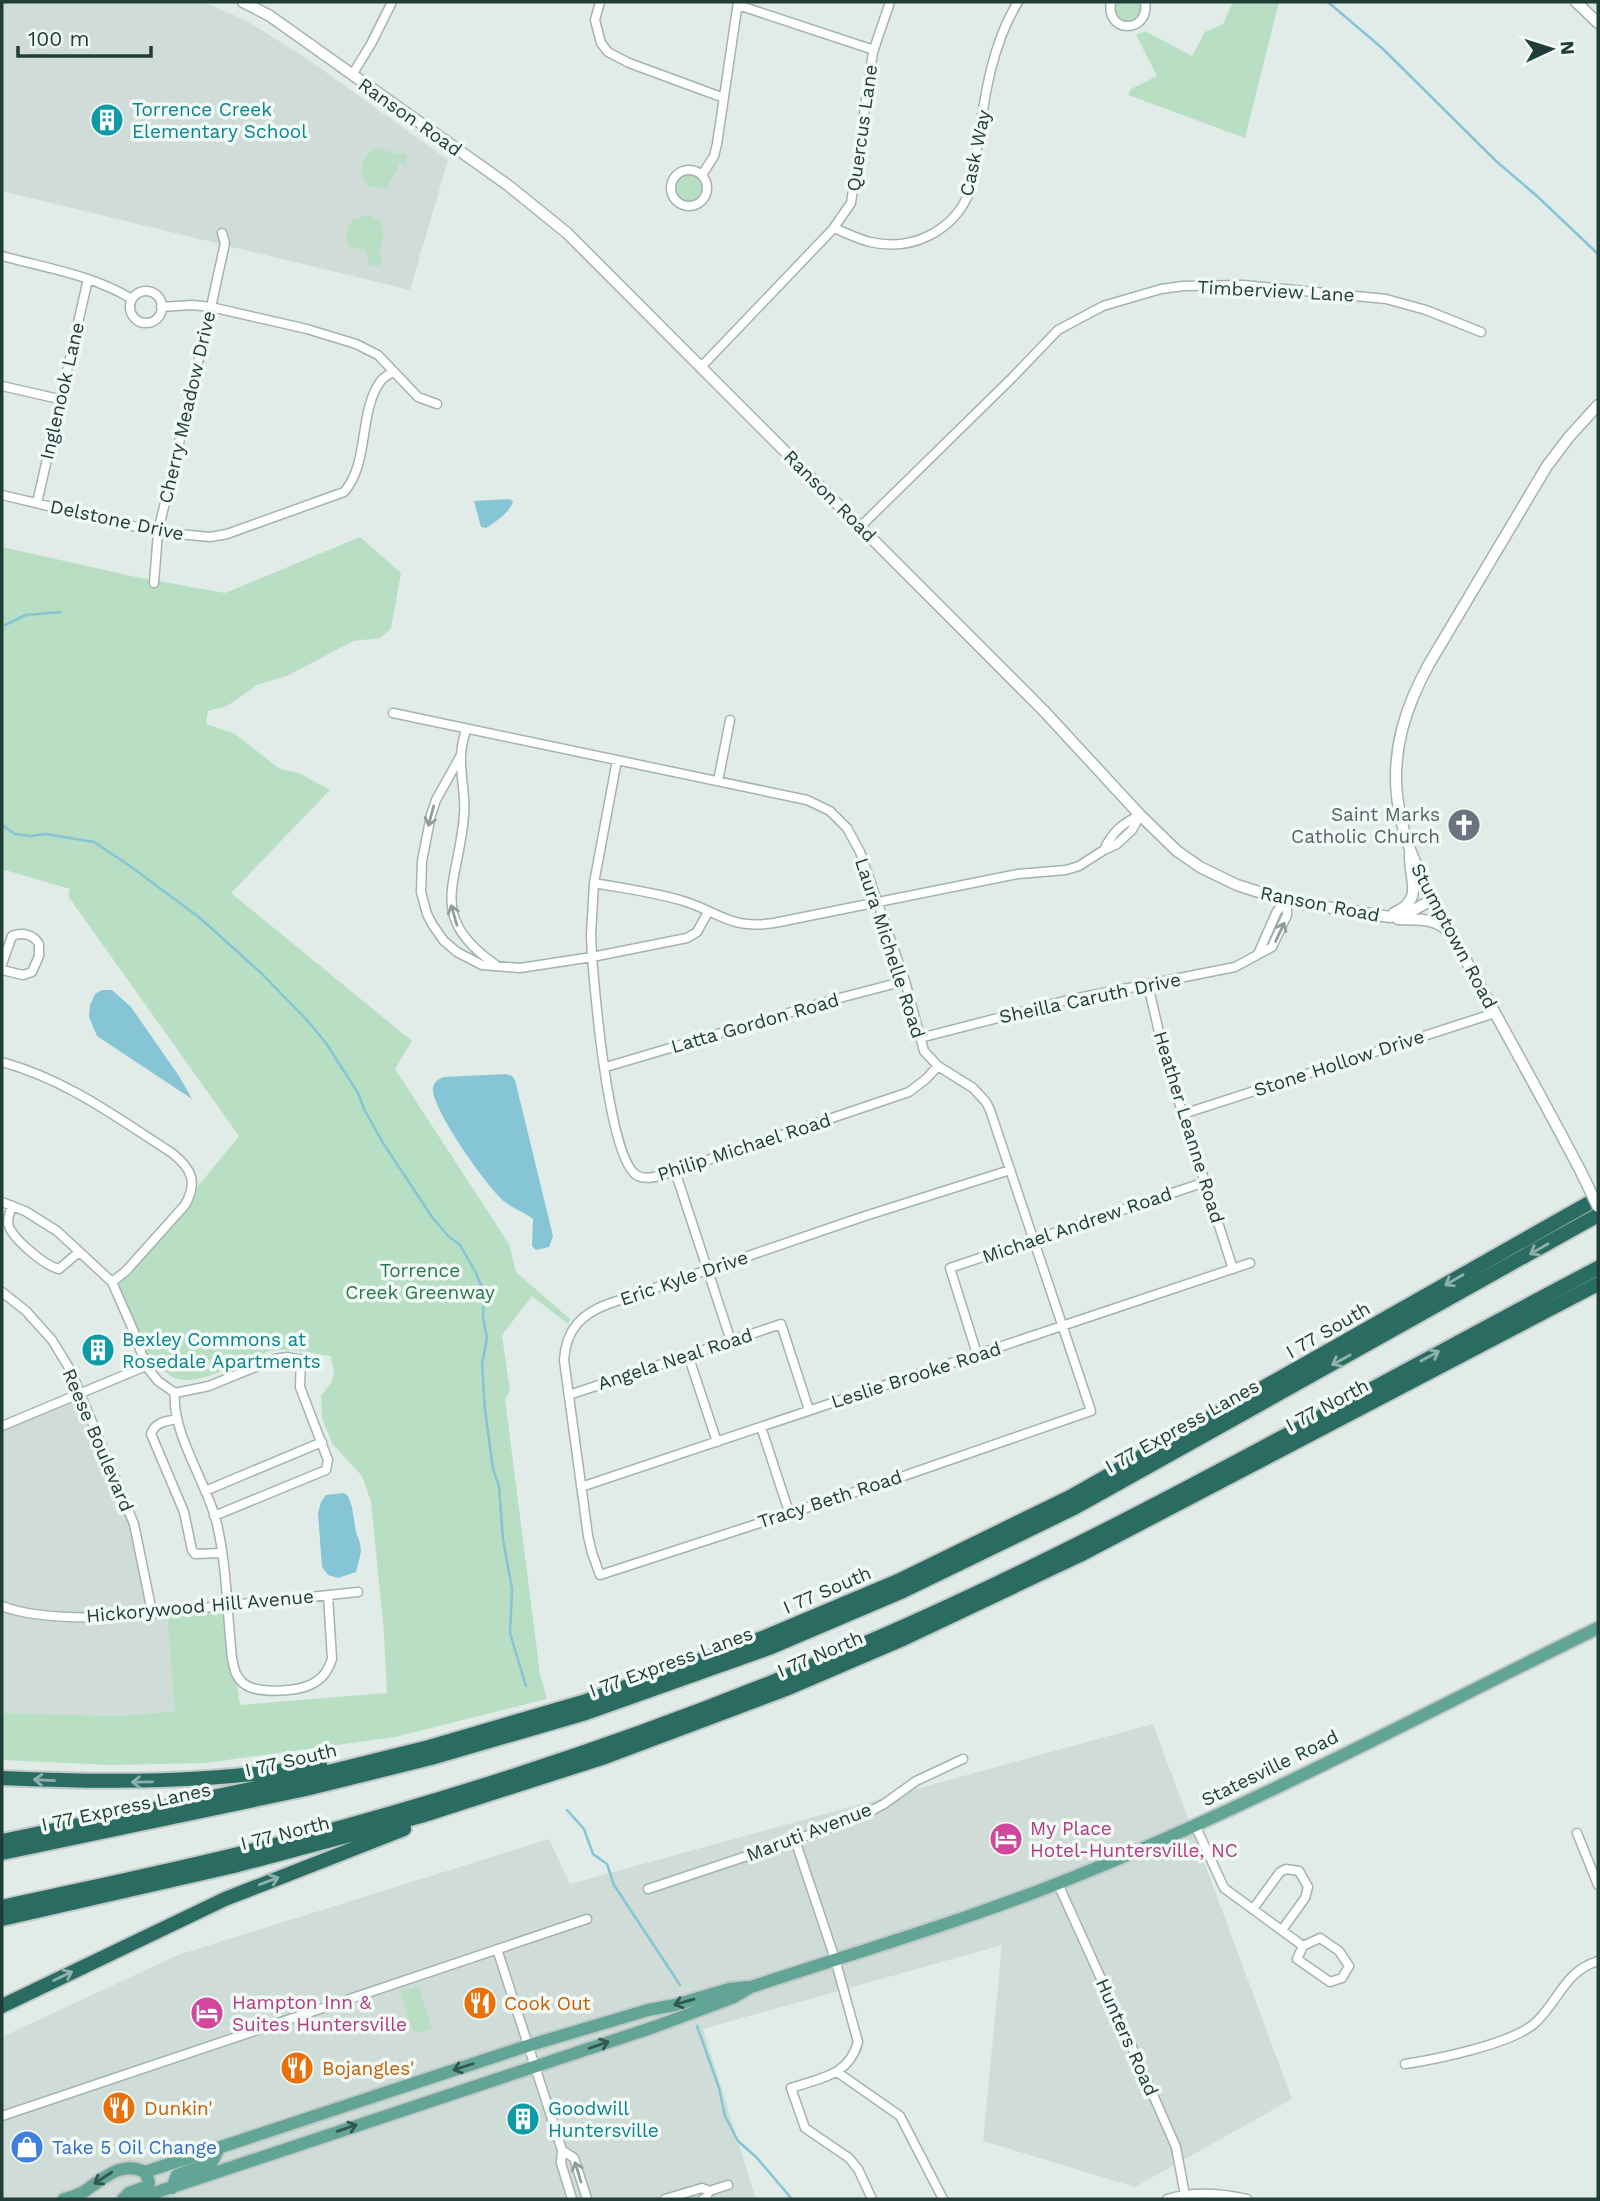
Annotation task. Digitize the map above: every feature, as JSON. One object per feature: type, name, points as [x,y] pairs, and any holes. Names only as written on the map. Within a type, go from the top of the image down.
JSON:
[{"type":"highway","name":"I 77 South","points":[[2,1841],[291,1781],[429,1747],[549,1713],[674,1671],[821,1614],[941,1561],[1113,1474],[1598,1198]]},
{"type":"highway","name":"I 77 Express Lanes","points":[[2,1853],[293,1792],[431,1758],[586,1713],[769,1648],[903,1591],[1076,1507],[1598,1215]]},
{"type":"highway","points":[[2,1907],[231,1855],[418,1805],[601,1746],[782,1678],[936,1612],[1063,1551],[1598,1268]]},
{"type":"highway","name":"I 77 North","points":[[2,1919],[296,1851],[482,1797],[605,1757],[726,1712],[846,1664],[952,1617],[1114,1538],[1598,1284]]},
{"type":"highway","points":[[2,1778],[101,1782],[204,1779],[269,1773],[429,1747]]},
{"type":"highway","points":[[2,2006],[225,1899],[482,1797]]},
{"type":"main road","name":"Statesville Road","points":[[135,2199],[534,2067],[719,2003],[751,1987],[1058,1884],[1195,1825],[1598,1628]]},
{"type":"main road","name":"Statesville Road","points":[[64,2199],[83,2193],[113,2172],[133,2168],[145,2172],[527,2046],[729,1989],[751,1987]]},
{"type":"main road","points":[[172,2188],[177,2175],[212,2162],[219,2148]]},
{"type":"main road","points":[[123,2199],[129,2193],[148,2186],[145,2172]]},
{"type":"street","name":"Ranson Road","points":[[243,2],[270,16],[545,214],[861,526],[1177,851],[1200,867],[1237,885],[1287,901],[1384,917],[1405,914],[1433,899]]},
{"type":"street","points":[[352,75],[372,44],[392,2]]},
{"type":"street","points":[[600,2],[595,20],[601,43],[608,52],[629,63],[724,98]]},
{"type":"street","name":"Quercus Lane","points":[[701,367],[834,228],[851,203],[874,50],[890,2]]},
{"type":"street","name":"Cask Way","points":[[834,228],[861,240],[897,244],[920,240],[938,231],[957,215],[970,191],[991,66],[1018,2]]},
{"type":"street","points":[[1111,2],[1109,9],[1114,20],[1118,24],[1130,26],[1144,16],[1145,2]]},
{"type":"street","points":[[1577,2],[1598,23]]},
{"type":"street","points":[[702,175],[714,156],[717,144],[738,3],[874,50]]},
{"type":"street","points":[[688,170],[702,175],[707,189],[703,200],[692,206],[685,206],[675,200],[670,190],[677,174],[688,170]]},
{"type":"street","name":"Cherry Meadow Drive","points":[[154,583],[158,533],[225,243],[222,233]]},
{"type":"street","points":[[2,257],[88,279],[132,299]]},
{"type":"street","name":"Inglenook Lane","points":[[37,503],[88,279]]},
{"type":"street","name":"Timberview Lane","points":[[861,526],[1058,330],[1103,306],[1161,289],[1242,285],[1386,299],[1426,310],[1481,332]]},
{"type":"street","points":[[149,291],[158,297],[162,307],[158,316],[150,322],[135,318],[130,310],[132,299],[139,292],[149,291]]},
{"type":"street","points":[[162,307],[211,307],[307,329],[356,344],[378,355],[418,397],[437,404]]},
{"type":"street","name":"Delstone Drive","points":[[2,495],[158,533],[210,537],[227,534],[344,492],[354,480],[372,399],[381,380],[393,372]]},
{"type":"street","points":[[2,386],[59,399]]},
{"type":"street","name":"Stumptown Road","points":[[1598,405],[1556,453],[1535,484],[1429,664],[1411,701],[1399,738],[1396,767],[1399,805],[1410,849],[1433,899],[1598,1207]]},
{"type":"street","name":"Laura Michelle Road","points":[[393,713],[807,800],[830,811],[847,828],[860,852],[905,981],[924,1051],[938,1066],[974,1088],[986,1102],[1091,1411]]},
{"type":"street","points":[[718,781],[730,720]]},
{"type":"street","points":[[466,729],[461,755],[465,811],[451,885],[452,910],[463,936],[496,965]]},
{"type":"street","points":[[461,755],[436,800],[431,815],[422,861],[421,892],[427,914],[444,941],[457,952],[475,963],[520,968],[592,957],[687,938],[697,932],[708,912]]},
{"type":"street","name":"Philip Michael Road","points":[[617,760],[594,883],[591,935],[595,993],[613,1125],[630,1170],[636,1175],[648,1178],[675,1171],[909,1092],[918,1087],[938,1066]]},
{"type":"street","points":[[594,883],[679,900],[729,921],[751,926],[762,925],[1018,874],[1066,870],[1079,866],[1117,844],[1132,830],[1140,815]]},
{"type":"street","points":[[1384,917],[1398,911],[1413,898],[1410,849]]},
{"type":"street","name":"Sheilla Caruth Drive","points":[[920,1038],[1048,1004],[1235,967],[1258,954],[1277,911],[1287,901]]},
{"type":"street","points":[[1384,917],[1426,919],[1446,928],[1455,940]]},
{"type":"street","points":[[2,964],[12,936],[32,936],[39,943],[35,968],[28,975],[2,970]]},
{"type":"street","name":"Latta Gordon Road","points":[[606,1067],[905,981]]},
{"type":"street","name":"Heather Leanne Road","points":[[1148,985],[1166,1062],[1233,1269]]},
{"type":"street","name":"Stone Hollow Drive","points":[[1183,1114],[1495,1013]]},
{"type":"street","points":[[2,1062],[42,1075],[70,1088],[172,1153],[190,1172],[191,1195],[185,1205],[126,1271],[112,1282]]},
{"type":"street","name":"Eric Kyle Drive","points":[[590,1544],[564,1360],[565,1346],[576,1323],[585,1315],[608,1304],[862,1217],[1010,1170]]},
{"type":"street","points":[[675,1171],[731,1340]]},
{"type":"street","name":"Michael Andrew Road","points":[[977,1354],[950,1268],[1205,1182]]},
{"type":"street","points":[[2,1202],[25,1211],[57,1231],[112,1282],[146,1366],[158,1381],[175,1393],[208,1386],[275,1359],[287,1357],[315,1363]]},
{"type":"street","points":[[13,1206],[8,1224],[12,1233],[45,1263],[59,1269],[79,1251]]},
{"type":"street","name":"Leslie Brooke Road","points":[[581,1487],[1250,1263]]},
{"type":"street","name":"Reese Boulevard","points":[[2,1292],[26,1311],[62,1353],[134,1524],[152,1612]]},
{"type":"street","name":"Angela Neal Road","points":[[569,1395],[781,1324],[809,1410]]},
{"type":"street","points":[[688,1354],[717,1442]]},
{"type":"street","points":[[214,1516],[326,1470],[328,1460],[300,1387],[301,1359]]},
{"type":"street","points":[[2,1426],[146,1366]]},
{"type":"street","points":[[175,1393],[177,1419],[214,1516],[222,1553],[232,1658],[235,1673],[241,1681],[250,1688],[261,1691],[307,1686],[316,1682],[329,1668],[333,1649],[328,1595]]},
{"type":"street","name":"Tracy Beth Road","points":[[590,1544],[600,1575],[895,1479],[1091,1411]]},
{"type":"street","points":[[177,1419],[153,1427],[151,1434],[184,1512],[192,1550],[201,1555],[222,1553]]},
{"type":"street","points":[[761,1427],[789,1512]]},
{"type":"street","points":[[205,1491],[322,1442]]},
{"type":"street","name":"Hickorywood Hill Avenue","points":[[2,1606],[20,1611],[96,1618],[358,1592]]},
{"type":"street","name":"Maruti Avenue","points":[[648,1889],[795,1840],[870,1811],[916,1781],[963,1759]]},
{"type":"street","points":[[1195,1825],[1224,1888],[1303,1946]]},
{"type":"street","points":[[1577,1833],[1598,1885]]},
{"type":"street","points":[[795,1840],[835,1959],[858,2042],[855,2055],[846,2067],[791,2088],[805,2129],[849,2158],[858,2169],[872,2199]]},
{"type":"street","points":[[1253,1909],[1280,1871],[1299,1871],[1308,1887],[1305,1898],[1282,1930]]},
{"type":"street","name":"Hunters Road","points":[[1058,1884],[1176,2147],[1185,2194]]},
{"type":"street","points":[[2,2116],[587,1919]]},
{"type":"street","points":[[1320,1938],[1339,1951],[1349,1966],[1342,1978],[1330,1982],[1297,1959],[1303,1946],[1320,1938]]},
{"type":"street","points":[[497,1949],[562,2150],[561,2163],[572,2199]]},
{"type":"street","points":[[1405,2064],[1455,2054],[1526,2030],[1543,2015],[1573,1974],[1598,1961]]},
{"type":"street","points":[[836,2072],[900,2116],[943,2199]]},
{"type":"street","points":[[562,2150],[574,2158],[587,2199]]},
{"type":"street","points":[[665,2199],[702,2188],[709,2190],[728,2185]]},
{"type":"street","points":[[703,2199],[709,2190]]},
{"type":"street","points":[[1167,2199],[1185,2194],[1228,2195],[1247,2199]]},
{"type":"shaded area","points":[[2,2],[203,2],[245,20],[306,58],[448,160],[410,290],[2,191]]},
{"type":"shaded area","points":[[80,1393],[123,1497],[152,1612],[226,1605],[231,1658],[240,1705],[119,1716],[2,1713],[2,1426]]},
{"type":"shaded area","points":[[1153,1724],[1292,2099],[1135,2187],[983,2141],[1002,1945],[703,2029],[756,2199],[2,2199],[2,2037],[178,1955],[549,1839],[570,1884]]},
{"type":"green space","points":[[1117,2],[1139,2],[1139,17],[1127,22],[1121,19],[1116,12]]},
{"type":"green space","points":[[1233,2],[1279,2],[1245,138],[1128,95],[1131,89],[1157,76],[1136,35],[1145,31],[1192,56],[1205,32],[1223,24]]},
{"type":"green space","points":[[378,148],[406,154],[406,164],[398,162],[397,170],[386,189],[369,186],[362,175],[365,158]]},
{"type":"green space","points":[[688,174],[698,178],[702,188],[698,198],[688,202],[678,198],[674,188],[678,178]]},
{"type":"green space","points":[[368,215],[380,221],[384,234],[378,257],[382,257],[381,264],[377,266],[370,265],[366,251],[350,247],[346,237],[352,220]]},
{"type":"green space","name":"Torrence Creek Greenway","points":[[360,537],[401,573],[391,629],[380,638],[353,641],[287,676],[257,685],[227,706],[208,711],[206,724],[235,734],[280,769],[299,773],[330,790],[231,893],[412,1041],[395,1069],[509,1244],[516,1272],[570,1319],[568,1324],[532,1296],[502,1335],[510,1391],[505,1399],[540,1674],[547,1699],[395,1737],[205,1763],[110,1765],[2,1760],[2,1713],[119,1716],[175,1711],[167,1610],[226,1605],[240,1705],[387,1693],[371,1502],[362,1476],[332,1443],[322,1418],[321,1396],[332,1381],[334,1372],[331,1356],[293,1350],[271,1351],[209,1376],[193,1380],[178,1379],[165,1372],[155,1358],[146,1366],[112,1282],[191,1195],[239,1136],[68,896],[70,889],[2,871],[2,547],[136,577],[225,593]]},
{"type":"green space","points":[[418,1986],[432,2029],[414,2034],[400,1992]]},
{"type":"water","points":[[474,501],[513,501],[506,513],[486,528],[481,527]]},
{"type":"water","points":[[102,990],[112,990],[131,1007],[192,1099],[97,1036],[89,1017],[90,1005],[95,994]]},
{"type":"water","points":[[506,1074],[515,1080],[553,1236],[549,1247],[536,1250],[532,1246],[533,1219],[505,1202],[487,1182],[450,1129],[433,1088],[438,1080],[444,1077]]},
{"type":"water","points":[[344,1493],[352,1507],[361,1552],[356,1572],[338,1578],[328,1575],[322,1567],[318,1513],[326,1495]]},
{"type":"waterway","points":[[1328,2],[1382,48],[1496,161],[1598,254]]},
{"type":"waterway","points":[[5,625],[26,615],[61,612]]},
{"type":"waterway","points":[[2,825],[15,834],[46,834],[94,842],[200,918],[261,973],[326,1043],[358,1093],[383,1143],[432,1217],[448,1236],[460,1245],[484,1293],[483,1318],[487,1338],[482,1364],[485,1410],[493,1469],[499,1486],[503,1539],[512,1589],[510,1633],[526,1686]]},
{"type":"waterway","points":[[567,1810],[584,1829],[593,1854],[607,1864],[614,1885],[680,1985]]},
{"type":"waterway","points":[[697,2026],[719,2088],[725,2116],[738,2141],[757,2158],[792,2199]]},
{"type":"place","name":"Torrence Creek Elementary School","points":[[107,120]]},
{"type":"place","name":"Saint Marks Catholic Church","points":[[1464,825]]},
{"type":"place","name":"Bexley Commons at Rosedale Apartments","points":[[98,1350]]},
{"type":"place","name":"My Place Hotel-Huntersville, NC","points":[[1006,1839]]},
{"type":"place","name":"Cook Out","points":[[480,2003]]},
{"type":"place","name":"Hampton Inn & Suites Huntersville","points":[[207,2013]]},
{"type":"place","name":"Bojangles'","points":[[297,2068]]},
{"type":"place","name":"Dunkin'","points":[[119,2108]]},
{"type":"place","name":"Goodwill Huntersville","points":[[523,2119]]},
{"type":"place","name":"Take 5 Oil Change","points":[[27,2147]]}]
